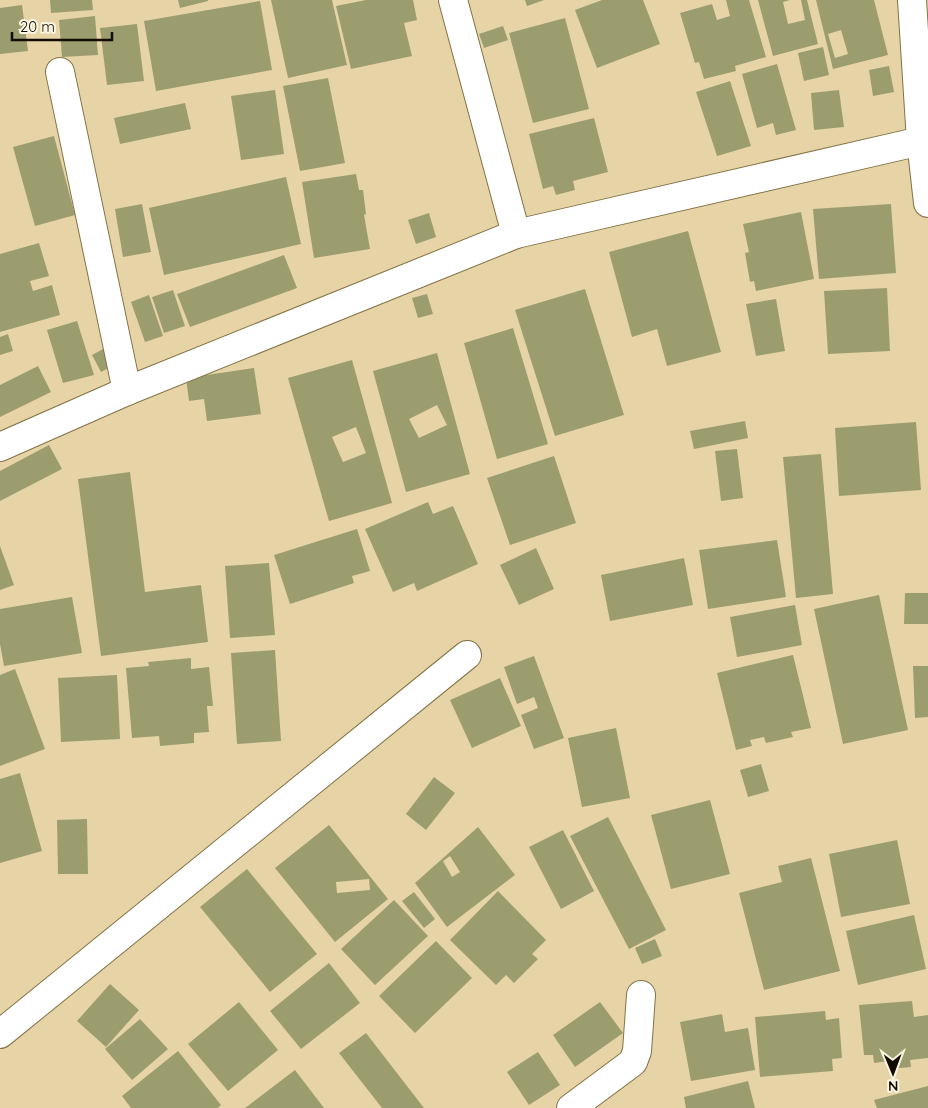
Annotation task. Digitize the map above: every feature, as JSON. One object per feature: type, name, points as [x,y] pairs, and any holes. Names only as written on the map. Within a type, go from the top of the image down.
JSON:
[{"type":"street","points":[[453,0],[516,234]]},
{"type":"street","points":[[912,0],[921,141],[928,203]]},
{"type":"street","points":[[60,72],[127,391]]},
{"type":"street","points":[[0,447],[127,391],[516,234],[921,141]]},
{"type":"street","points":[[0,1034],[467,655]]},
{"type":"street","points":[[571,1108],[633,1062],[637,1051],[642,995]]},
{"type":"building","points":[[50,0],[92,0],[93,10],[51,13]]},
{"type":"building","points":[[178,0],[208,0],[208,1],[180,8]]},
{"type":"building","points":[[271,0],[332,0],[347,65],[288,78]]},
{"type":"building","points":[[366,0],[413,0],[417,20],[404,23],[412,56],[351,69],[336,6]]},
{"type":"building","points":[[525,0],[544,0],[527,6]]},
{"type":"building","points":[[602,0],[643,0],[660,44],[597,68],[575,10]]},
{"type":"building","points":[[726,0],[749,0],[766,57],[735,66],[736,71],[704,79],[699,62],[695,63],[680,13],[712,4],[717,20],[730,16]]},
{"type":"building","points":[[758,0],[790,0],[783,2],[788,24],[805,20],[801,0],[807,0],[818,44],[773,56]]},
{"type":"building","points":[[816,0],[874,0],[888,55],[833,69]],"holes":[[[841,30],[848,54],[835,58],[828,34]]]},
{"type":"building","points":[[260,1],[272,70],[156,91],[144,21]]},
{"type":"building","points":[[22,5],[28,51],[0,54],[0,8]]},
{"type":"building","points":[[95,16],[98,55],[62,57],[59,20]]},
{"type":"building","points":[[565,18],[589,109],[533,123],[509,33]]},
{"type":"building","points":[[137,24],[144,81],[107,85],[100,28]]},
{"type":"building","points":[[503,26],[508,40],[484,48],[479,34]]},
{"type":"building","points":[[823,47],[829,75],[804,81],[798,53]]},
{"type":"building","points":[[777,64],[796,130],[776,135],[773,123],[757,128],[742,74]]},
{"type":"building","points":[[889,66],[894,92],[873,96],[869,70]]},
{"type":"building","points":[[328,78],[345,163],[300,171],[283,86]]},
{"type":"building","points":[[730,81],[751,146],[717,156],[696,92]]},
{"type":"building","points":[[275,90],[284,154],[241,160],[231,96]]},
{"type":"building","points":[[839,90],[844,127],[814,130],[811,93]]},
{"type":"building","points":[[185,103],[191,129],[120,144],[114,118]]},
{"type":"building","points":[[594,118],[608,172],[573,181],[575,190],[556,195],[553,186],[543,189],[529,134]]},
{"type":"building","points":[[54,136],[75,215],[35,226],[13,147]]},
{"type":"building","points":[[356,174],[359,190],[363,190],[366,214],[364,215],[370,249],[314,258],[302,182]]},
{"type":"building","points":[[286,177],[301,244],[164,275],[149,208]]},
{"type":"building","points":[[142,204],[151,252],[123,257],[115,209]]},
{"type":"building","points":[[891,204],[896,273],[819,279],[813,209]]},
{"type":"building","points":[[801,212],[814,279],[756,291],[754,281],[750,282],[745,253],[749,252],[743,224]]},
{"type":"building","points":[[429,213],[436,237],[416,244],[408,220]]},
{"type":"building","points":[[688,231],[721,352],[667,366],[657,329],[632,337],[609,252]]},
{"type":"building","points":[[39,243],[49,276],[30,281],[33,291],[52,285],[60,315],[0,332],[0,254]]},
{"type":"building","points":[[284,255],[297,288],[190,327],[177,294]]},
{"type":"building","points":[[887,288],[890,351],[828,354],[824,291]]},
{"type":"building","points":[[585,289],[624,415],[555,436],[515,310]]},
{"type":"building","points":[[173,290],[185,326],[164,333],[152,297]]},
{"type":"building","points":[[427,294],[433,314],[418,318],[412,298]]},
{"type":"building","points":[[149,295],[163,336],[145,342],[131,302]]},
{"type":"building","points":[[776,299],[785,351],[756,356],[746,304]]},
{"type":"building","points":[[77,321],[94,375],[63,383],[47,330]]},
{"type":"building","points":[[513,328],[548,444],[497,459],[464,343]]},
{"type":"building","points":[[8,334],[13,351],[0,355],[0,337]]},
{"type":"building","points":[[105,348],[114,365],[101,372],[92,355]]},
{"type":"building","points":[[437,353],[470,474],[406,492],[373,371]],"holes":[[[437,405],[447,425],[419,438],[409,419]]]},
{"type":"building","points":[[352,360],[392,503],[329,521],[288,378]],"holes":[[[356,427],[366,453],[343,462],[332,437]]]},
{"type":"building","points":[[38,366],[51,392],[0,417],[0,385]]},
{"type":"building","points":[[254,368],[261,414],[207,421],[204,399],[189,401],[186,378]]},
{"type":"building","points":[[745,421],[748,438],[694,449],[690,431]]},
{"type":"building","points":[[916,422],[921,490],[839,496],[835,428]]},
{"type":"building","points":[[49,445],[62,469],[0,501],[0,471]]},
{"type":"building","points":[[737,449],[743,498],[721,501],[715,451]]},
{"type":"building","points":[[821,454],[833,594],[796,598],[783,457]]},
{"type":"building","points":[[554,456],[576,523],[510,545],[487,478]]},
{"type":"building","points":[[130,472],[145,592],[201,585],[208,642],[101,656],[78,479]]},
{"type":"building","points":[[428,502],[433,514],[453,506],[478,564],[417,591],[414,583],[393,592],[365,529]]},
{"type":"building","points":[[357,529],[370,571],[352,576],[354,583],[290,604],[274,555]]},
{"type":"building","points":[[777,540],[786,597],[708,609],[699,550]]},
{"type":"building","points":[[0,546],[14,585],[0,590]]},
{"type":"building","points":[[536,548],[554,589],[519,605],[500,565]]},
{"type":"building","points":[[684,558],[693,605],[610,621],[601,575]]},
{"type":"building","points":[[269,563],[275,635],[230,638],[225,566]]},
{"type":"building","points":[[905,593],[928,593],[928,624],[904,624]]},
{"type":"building","points":[[879,595],[908,730],[843,744],[814,609]]},
{"type":"building","points":[[72,597],[82,653],[4,666],[0,644],[0,609]]},
{"type":"building","points":[[795,605],[802,645],[737,657],[730,617]]},
{"type":"building","points":[[275,650],[281,741],[237,744],[231,653]]},
{"type":"building","points":[[793,655],[811,728],[791,732],[793,737],[766,743],[764,737],[750,740],[752,746],[736,750],[717,673]]},
{"type":"building","points":[[534,656],[564,738],[534,749],[521,715],[538,708],[534,697],[517,704],[504,667]]},
{"type":"building","points":[[191,658],[191,669],[209,667],[213,706],[207,706],[209,732],[194,733],[194,743],[160,746],[159,736],[132,738],[126,668],[149,666],[148,662]]},
{"type":"building","points":[[913,666],[928,666],[928,717],[915,718]]},
{"type":"building","points":[[15,669],[45,749],[0,766],[0,675]]},
{"type":"building","points":[[117,675],[120,739],[61,742],[58,678]]},
{"type":"building","points":[[500,678],[521,726],[472,748],[450,700]]},
{"type":"building","points":[[616,728],[630,798],[582,807],[568,738]]},
{"type":"building","points":[[761,764],[769,791],[748,797],[740,770]]},
{"type":"building","points":[[20,773],[42,851],[0,863],[0,779]]},
{"type":"building","points":[[434,777],[455,793],[426,830],[406,814]]},
{"type":"building","points":[[710,800],[730,874],[671,889],[651,815]]},
{"type":"building","points":[[608,817],[666,930],[629,949],[570,836]]},
{"type":"building","points":[[87,819],[88,874],[58,874],[57,820]]},
{"type":"building","points":[[329,825],[388,899],[335,942],[275,868]],"holes":[[[369,879],[370,890],[337,893],[336,882]]]},
{"type":"building","points":[[478,827],[515,875],[447,927],[415,883]],"holes":[[[450,856],[460,872],[452,877],[443,861]]]},
{"type":"building","points":[[563,830],[594,891],[561,909],[529,847]]},
{"type":"building","points":[[897,840],[910,904],[841,917],[829,854]]},
{"type":"building","points":[[811,858],[840,971],[764,990],[739,893],[782,882],[778,866]]},
{"type":"building","points":[[247,869],[317,954],[270,992],[200,907]]},
{"type":"building","points":[[498,891],[546,940],[532,954],[538,959],[514,983],[506,975],[496,985],[450,940]]},
{"type":"building","points":[[414,892],[435,919],[424,928],[402,901]]},
{"type":"building","points":[[394,900],[428,936],[375,985],[341,949]]},
{"type":"building","points":[[914,915],[926,969],[858,985],[846,931]]},
{"type":"building","points":[[655,939],[662,956],[642,964],[635,948]]},
{"type":"building","points":[[436,941],[472,978],[415,1033],[379,996]]},
{"type":"building","points":[[329,963],[360,1003],[301,1049],[270,1011]]},
{"type":"building","points":[[110,984],[139,1010],[106,1047],[77,1021]]},
{"type":"building","points":[[912,1001],[914,1017],[928,1015],[928,1058],[910,1060],[911,1067],[889,1069],[889,1061],[874,1063],[873,1055],[864,1055],[859,1005]]},
{"type":"building","points":[[239,1002],[278,1050],[228,1091],[188,1044]]},
{"type":"building","points":[[600,1002],[623,1033],[575,1067],[553,1035]]},
{"type":"building","points":[[825,1011],[826,1020],[839,1018],[842,1058],[832,1059],[833,1071],[760,1077],[755,1017]]},
{"type":"building","points":[[722,1014],[725,1032],[748,1028],[755,1070],[691,1081],[680,1022]]},
{"type":"building","points":[[140,1019],[168,1049],[132,1080],[105,1049]]},
{"type":"building","points":[[366,1033],[424,1108],[382,1108],[339,1053]]},
{"type":"building","points":[[178,1051],[221,1105],[218,1108],[131,1108],[122,1096]]},
{"type":"building","points":[[538,1052],[560,1085],[529,1105],[507,1072]]},
{"type":"building","points":[[295,1070],[324,1108],[245,1108]]},
{"type":"building","points":[[748,1081],[755,1108],[686,1108],[684,1097]]},
{"type":"building","points":[[928,1086],[928,1108],[877,1108],[874,1100]]}]
